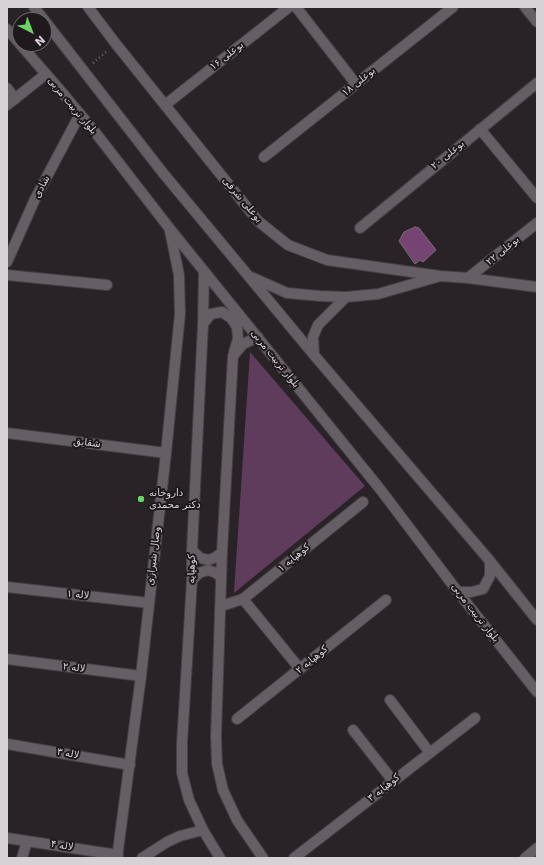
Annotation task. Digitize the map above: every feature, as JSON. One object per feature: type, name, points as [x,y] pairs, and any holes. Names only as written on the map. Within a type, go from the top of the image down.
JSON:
[{"type":"street","points":[[34,7],[163,173],[314,355],[490,561],[537,620]]},
{"type":"street","name":"بوعلی شرقی","points":[[88,7],[258,221],[288,245],[327,260],[440,276],[537,287]]},
{"type":"street","name":"بوعلی ۱۶","points":[[165,105],[289,7]]},
{"type":"street","points":[[296,7],[356,84]]},
{"type":"street","name":"بوعلی ۱۸","points":[[264,157],[453,7]]},
{"type":"street","points":[[525,7],[537,22]]},
{"type":"street","name":"بلوار تربیت مربی","points":[[7,29],[80,114],[204,272],[380,489],[458,592],[537,692]]},
{"type":"street","points":[[7,105],[46,74]]},
{"type":"street","name":"بوعلی ۲۰","points":[[360,228],[537,83]]},
{"type":"street","points":[[7,88],[16,99]]},
{"type":"street","name":"شادی","points":[[7,262],[35,199],[80,114]]},
{"type":"street","points":[[480,129],[537,198]]},
{"type":"street","name":"بوعلی ۲۲","points":[[468,278],[537,223]]},
{"type":"street","name":"وصال شیرازی","points":[[118,856],[141,676],[180,314],[179,275],[170,229]]},
{"type":"street","name":"کوهپایه","points":[[204,272],[192,580],[182,744],[182,773],[189,800],[203,830],[220,858]]},
{"type":"street","points":[[7,275],[107,285]]},
{"type":"street","points":[[248,276],[286,293],[346,297],[378,294],[440,276]]},
{"type":"street","points":[[314,355],[313,337],[318,325],[346,297]]},
{"type":"street","points":[[203,324],[211,314],[222,312],[231,318],[237,327],[238,339],[233,356],[222,552],[216,736],[217,764],[223,790],[237,820],[263,858]]},
{"type":"street","points":[[233,356],[244,344],[258,337]]},
{"type":"street","name":"شقایق","points":[[7,433],[166,453]]},
{"type":"street","name":"کوهپایه ۱","points":[[221,606],[243,599],[363,502]]},
{"type":"street","points":[[192,550],[200,558],[209,560],[222,552]]},
{"type":"street","points":[[458,592],[471,592],[483,589],[490,576],[490,561]]},
{"type":"street","points":[[192,580],[199,573],[208,570],[221,577]]},
{"type":"street","name":"لاله ۱","points":[[7,587],[149,603]]},
{"type":"street","points":[[243,599],[300,669]]},
{"type":"street","name":"کوهپایه ۲","points":[[237,719],[386,600]]},
{"type":"street","name":"لاله ۲","points":[[7,660],[141,676]]},
{"type":"street","points":[[390,700],[430,753]]},
{"type":"street","name":"کوهپایه ۳","points":[[294,858],[475,718]]},
{"type":"street","points":[[353,730],[393,781]]},
{"type":"street","name":"لاله ۳","points":[[7,744],[130,765]]},
{"type":"street","points":[[142,858],[167,842],[180,836],[203,830]]},
{"type":"street","name":"لاله ۴","points":[[7,838],[118,856]]},
{"type":"street","points":[[22,858],[27,841]]},
{"type":"street","points":[[525,858],[537,848]]},
{"type":"shaded area","points":[[250,352],[365,486],[234,593]]},
{"type":"building","points":[[415,227],[419,228],[436,250],[423,262],[420,260],[415,264],[399,241],[404,232]]},
{"type":"place","name":"داروخانه دکتر محمدی","points":[[141,499]]}]
